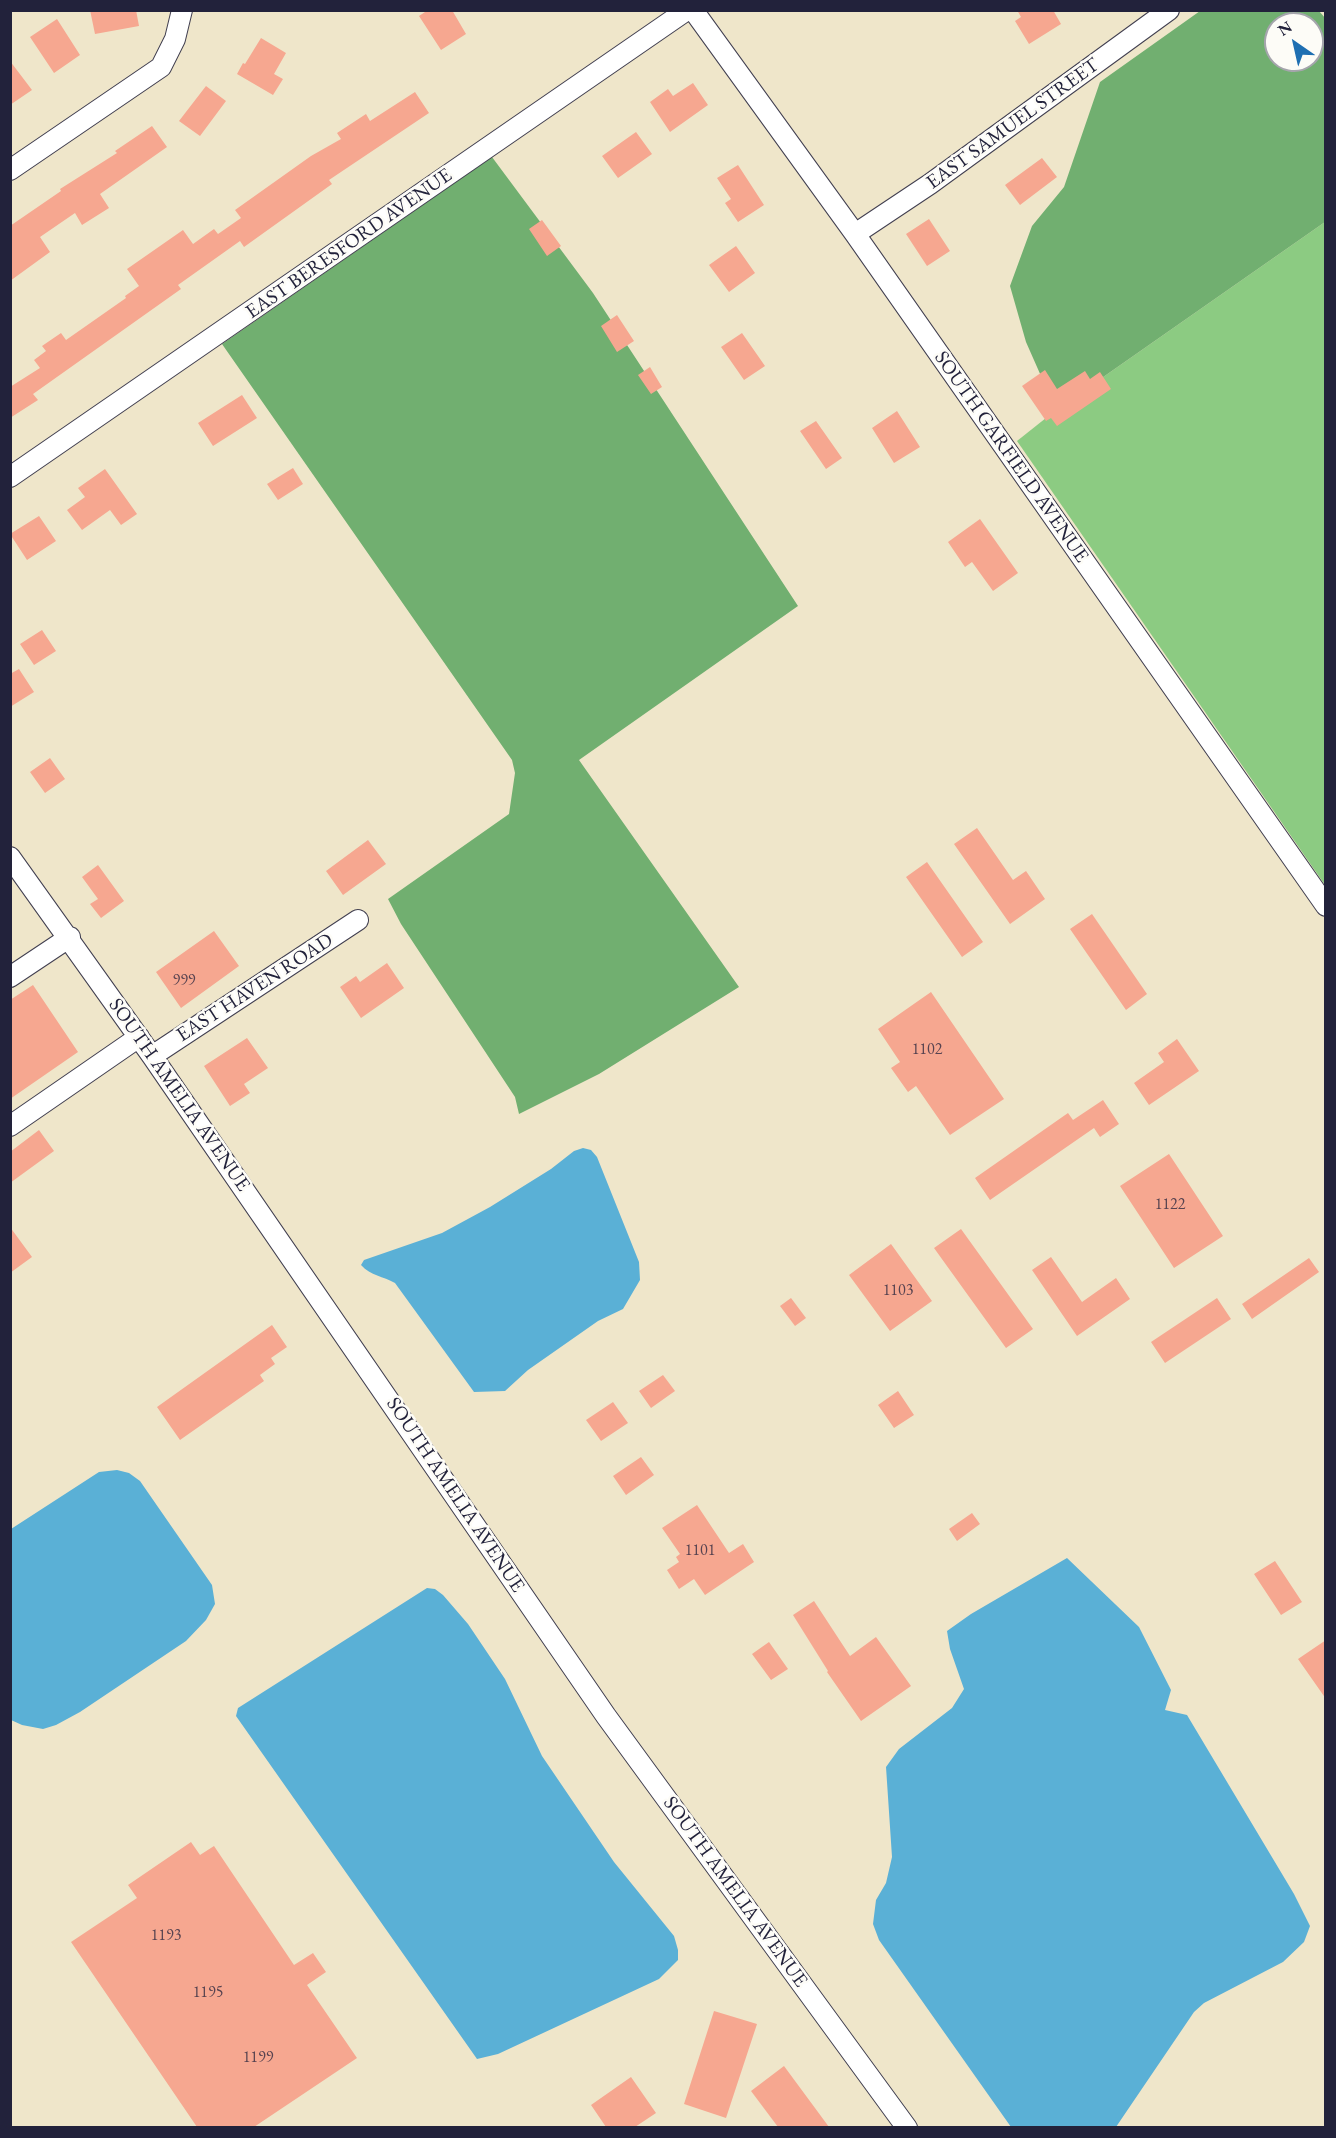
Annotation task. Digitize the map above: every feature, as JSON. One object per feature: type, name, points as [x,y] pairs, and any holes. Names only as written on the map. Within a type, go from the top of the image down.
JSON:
[{"type":"street","points":[[10,170],[160,67],[175,39],[182,10]]},
{"type":"street","name":"EAST BERESFORD AVENUE","points":[[10,477],[687,10]]},
{"type":"street","name":"SOUTH GARFIELD AVENUE","points":[[693,10],[855,234],[1326,906]]},
{"type":"street","name":"EAST SAMUEL STREET","points":[[855,234],[930,184],[1169,10]]},
{"type":"street","name":"SOUTH AMELIA AVENUE","points":[[10,857],[70,937],[606,1716],[907,2127]]},
{"type":"street","name":"EAST HAVEN ROAD","points":[[152,1056],[358,920]]},
{"type":"street","points":[[10,977],[70,937]]},
{"type":"street","points":[[10,1126],[139,1037]]},
{"type":"green space","points":[[1200,11],[1319,11],[1264,12],[1264,72],[1324,72],[1324,17],[1326,19],[1325,222],[1056,410],[1026,342],[1010,286],[1032,226],[1064,187],[1100,82]]},
{"type":"green space","points":[[492,157],[593,293],[798,606],[579,760],[739,987],[599,1074],[519,1114],[515,1097],[401,924],[388,899],[509,814],[515,773],[512,760],[222,344]]},
{"type":"green space","points":[[1325,222],[1325,885],[1017,441],[1056,410]]},
{"type":"water","points":[[583,1148],[591,1150],[597,1157],[639,1262],[640,1280],[623,1309],[598,1321],[528,1370],[505,1391],[474,1392],[395,1283],[373,1274],[361,1265],[364,1260],[442,1233],[490,1207],[551,1169],[574,1151]]},
{"type":"water","points":[[117,1470],[129,1473],[140,1481],[212,1585],[215,1604],[206,1620],[186,1641],[80,1712],[43,1729],[22,1725],[11,1720],[11,1529],[99,1472]]},
{"type":"water","points":[[1067,1558],[1139,1627],[1171,1690],[1165,1710],[1187,1715],[1294,1894],[1310,1926],[1304,1942],[1283,1962],[1204,2003],[1194,2012],[1116,2127],[1011,2127],[879,1940],[873,1924],[876,1900],[886,1883],[892,1857],[886,1767],[899,1749],[952,1708],[964,1689],[950,1649],[947,1631],[971,1614]]},
{"type":"water","points":[[427,1588],[435,1589],[443,1595],[468,1624],[505,1679],[542,1756],[614,1862],[674,1936],[678,1950],[678,1960],[659,1979],[498,2054],[477,2059],[236,1716],[238,1708]]},
{"type":"building","points":[[90,10],[136,10],[139,26],[95,34]]},
{"type":"building","points":[[428,10],[452,10],[466,34],[441,50],[419,16]]},
{"type":"building","points":[[1017,10],[1053,10],[1061,24],[1029,44],[1015,21],[1021,17]]},
{"type":"building","points":[[57,19],[80,55],[54,73],[30,37]]},
{"type":"building","points":[[261,38],[286,53],[274,74],[283,79],[273,95],[237,74]]},
{"type":"building","points":[[10,61],[32,90],[10,105]]},
{"type":"building","points":[[693,83],[708,105],[670,132],[650,102],[668,89],[673,96]]},
{"type":"building","points":[[206,86],[226,101],[200,136],[179,121]]},
{"type":"building","points":[[415,92],[429,113],[329,180],[332,184],[244,247],[240,241],[178,285],[181,289],[33,394],[38,400],[10,418],[10,387],[40,368],[34,360],[46,351],[42,346],[61,333],[66,340],[126,298],[125,296],[139,286],[127,269],[183,230],[193,244],[214,229],[218,234],[241,218],[235,210],[311,156],[341,139],[337,133],[366,114],[370,121]]},
{"type":"building","points":[[152,126],[167,147],[100,194],[109,208],[82,225],[75,213],[40,237],[50,252],[10,281],[10,226],[61,191],[60,189],[117,153],[115,151]]},
{"type":"building","points":[[636,132],[652,154],[618,178],[602,156]]},
{"type":"building","points":[[1042,158],[1057,177],[1020,205],[1005,185]]},
{"type":"building","points":[[738,165],[764,205],[738,222],[725,203],[731,199],[717,178]]},
{"type":"building","points":[[929,219],[950,251],[927,266],[906,234]]},
{"type":"building","points":[[542,220],[561,246],[547,256],[529,229]]},
{"type":"building","points":[[736,246],[755,273],[729,292],[709,265]]},
{"type":"building","points":[[617,315],[634,341],[617,352],[601,326]]},
{"type":"building","points":[[742,333],[765,366],[744,380],[721,347]]},
{"type":"building","points":[[650,367],[662,387],[651,394],[638,375]]},
{"type":"building","points":[[1045,370],[1057,389],[1085,371],[1090,379],[1100,372],[1111,389],[1057,426],[1051,418],[1046,421],[1022,386]]},
{"type":"building","points":[[242,395],[257,418],[213,446],[198,423]]},
{"type":"building","points":[[897,411],[920,447],[894,463],[872,428]]},
{"type":"building","points":[[816,421],[842,458],[826,469],[800,431]]},
{"type":"building","points":[[293,468],[303,484],[278,500],[267,484]]},
{"type":"building","points":[[105,469],[137,514],[121,525],[110,510],[82,530],[67,510],[85,497],[78,488]]},
{"type":"building","points":[[39,516],[56,541],[27,560],[10,534]]},
{"type":"building","points":[[980,519],[1018,573],[993,591],[972,562],[965,567],[948,542]]},
{"type":"building","points":[[42,630],[56,651],[34,665],[20,644]]},
{"type":"building","points":[[19,669],[34,692],[10,707],[10,674]]},
{"type":"building","points":[[50,758],[65,779],[45,793],[30,772]]},
{"type":"building","points":[[977,828],[1013,880],[1026,871],[1045,899],[1010,924],[954,844]]},
{"type":"building","points":[[368,840],[386,864],[343,895],[326,871]]},
{"type":"building","points":[[927,862],[983,942],[962,957],[906,877]]},
{"type":"building","points":[[98,865],[124,901],[101,918],[90,904],[98,899],[82,877]]},
{"type":"building","points":[[1092,914],[1147,994],[1126,1010],[1070,929]]},
{"type":"building","points":[[214,931],[239,966],[181,1008],[156,972]]},
{"type":"building","points":[[387,963],[404,988],[361,1018],[340,987],[356,976],[360,982]]},
{"type":"building","points":[[33,985],[78,1052],[10,1099],[10,1000]]},
{"type":"building","points":[[931,992],[1004,1099],[950,1135],[916,1086],[908,1092],[891,1068],[900,1062],[878,1029]]},
{"type":"building","points":[[247,1038],[268,1068],[244,1084],[250,1093],[230,1106],[204,1066]]},
{"type":"building","points":[[1177,1039],[1199,1071],[1149,1105],[1134,1083],[1164,1062],[1158,1053]]},
{"type":"building","points":[[1103,1100],[1119,1124],[1100,1137],[1094,1128],[990,1200],[975,1178],[1068,1113],[1073,1120]]},
{"type":"building","points":[[39,1130],[54,1151],[10,1183],[10,1152]]},
{"type":"building","points":[[1169,1154],[1223,1236],[1174,1268],[1120,1186]]},
{"type":"building","points":[[10,1227],[32,1257],[10,1273]]},
{"type":"building","points":[[961,1229],[1033,1329],[1006,1348],[934,1248]]},
{"type":"building","points":[[891,1244],[932,1301],[890,1331],[849,1275]]},
{"type":"building","points":[[1051,1257],[1082,1302],[1116,1278],[1130,1299],[1077,1336],[1032,1270]]},
{"type":"building","points":[[1309,1258],[1319,1272],[1252,1319],[1242,1304]]},
{"type":"building","points":[[791,1298],[806,1318],[795,1326],[780,1306]]},
{"type":"building","points":[[1217,1298],[1231,1319],[1165,1363],[1151,1342]]},
{"type":"building","points":[[272,1325],[287,1347],[271,1358],[275,1364],[260,1375],[264,1381],[180,1440],[157,1407]]},
{"type":"building","points":[[663,1375],[675,1391],[651,1408],[639,1391]]},
{"type":"building","points":[[898,1391],[914,1415],[894,1428],[878,1405]]},
{"type":"building","points":[[613,1402],[628,1423],[601,1441],[586,1420]]},
{"type":"building","points":[[641,1457],[654,1475],[626,1495],[613,1476]]},
{"type":"building","points":[[697,1505],[729,1553],[743,1544],[754,1562],[705,1595],[694,1579],[679,1589],[667,1570],[679,1562],[676,1557],[680,1554],[662,1528]]},
{"type":"building","points":[[972,1513],[980,1524],[957,1541],[949,1529]]},
{"type":"building","points":[[1275,1561],[1302,1602],[1281,1615],[1254,1574]]},
{"type":"building","points":[[814,1601],[850,1656],[876,1637],[911,1686],[861,1721],[827,1672],[793,1615]]},
{"type":"building","points":[[1326,1640],[1326,1699],[1298,1659]]},
{"type":"building","points":[[769,1642],[788,1669],[771,1680],[752,1654]]},
{"type":"building","points":[[191,1842],[200,1855],[214,1846],[294,1965],[313,1953],[326,1972],[307,1985],[357,2058],[254,2127],[197,2127],[71,1942],[137,1898],[128,1885]]},
{"type":"building","points":[[714,2011],[757,2024],[726,2118],[684,2104]]},
{"type":"building","points":[[784,2066],[829,2127],[778,2127],[751,2091]]},
{"type":"building","points":[[631,2077],[656,2113],[635,2127],[606,2127],[591,2105]]}]
